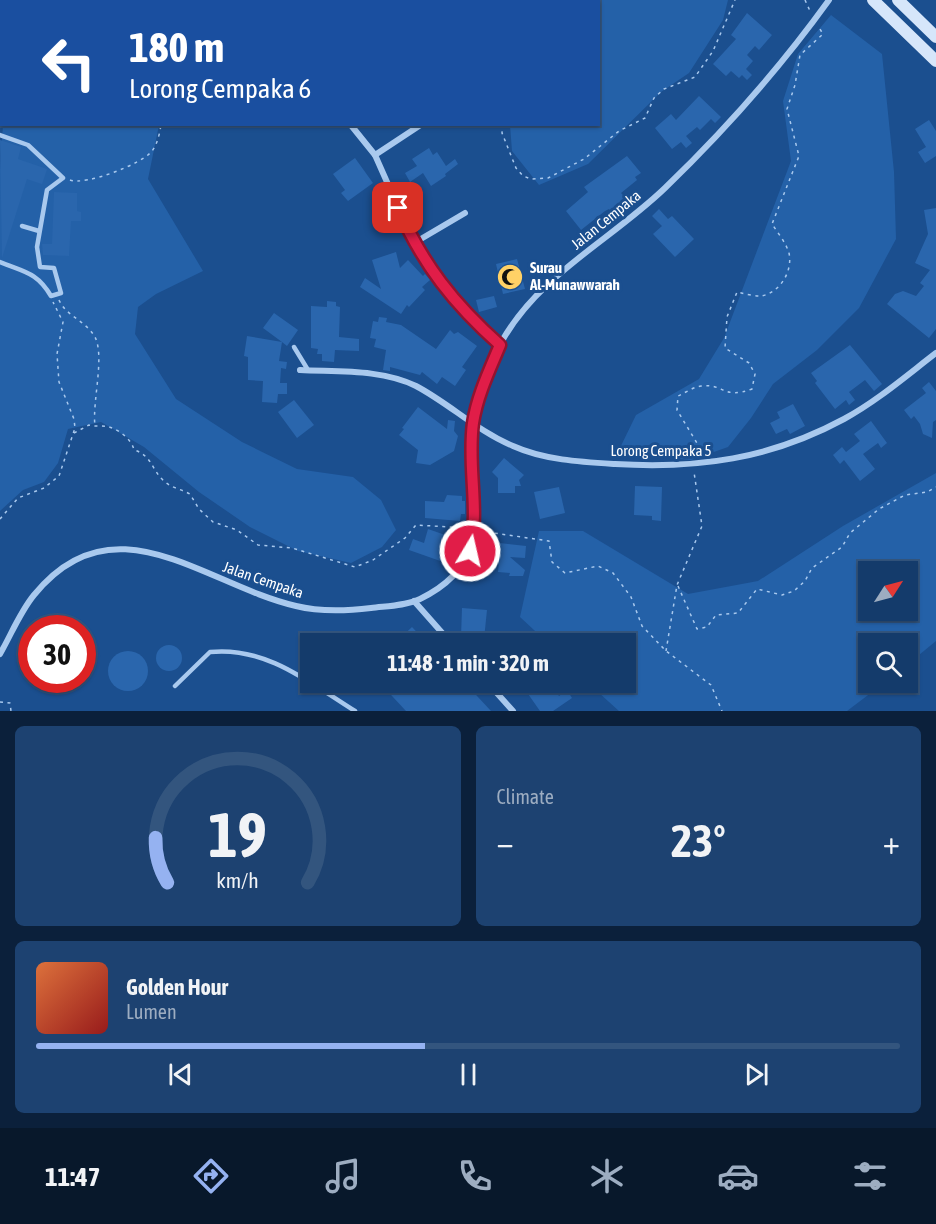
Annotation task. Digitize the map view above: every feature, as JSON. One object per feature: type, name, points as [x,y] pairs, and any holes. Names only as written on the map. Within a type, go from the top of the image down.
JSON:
[{"type":"main road","points":[[873,0],[936,60]]},
{"type":"main road","points":[[898,0],[936,37]]},
{"type":"street","name":"Jalan Cempaka","points":[[0,654],[32,597],[60,570],[79,558],[99,551],[123,548],[154,551],[269,598],[297,607],[340,610],[414,601],[449,582],[470,551],[475,531],[472,464],[473,424],[476,408],[500,345],[512,325],[538,292],[664,189],[717,135],[750,100],[829,0]]},
{"type":"street","points":[[352,126],[375,155],[424,261],[449,293],[500,345]]},
{"type":"street","points":[[375,155],[419,126]]},
{"type":"street","points":[[414,243],[465,213]]},
{"type":"street","name":"Lorong Cempaka 5","points":[[300,370],[381,374],[400,380],[433,396],[473,424],[514,447],[558,458],[644,466],[693,465],[756,454],[817,432],[875,399],[936,353]]},
{"type":"street","points":[[414,601],[442,633]]},
{"type":"street","points":[[497,693],[513,711]]},
{"type":"lane","points":[[0,135],[28,145],[63,178],[47,190],[37,247],[40,267],[54,268],[61,293],[54,295],[36,276],[0,262]]},
{"type":"lane","points":[[22,226],[39,231]]},
{"type":"lane","points":[[294,347],[308,370]]},
{"type":"lane","points":[[176,686],[210,652],[245,652],[284,666],[355,711]]},
{"type":"path","points":[[302,0],[313,0]]},
{"type":"path","points":[[503,126],[502,133],[516,168],[523,176],[531,179],[548,178],[566,169],[603,146],[619,131],[645,118],[654,98],[664,89],[695,77],[713,51],[735,0]]},
{"type":"path","points":[[666,651],[677,585],[702,526],[693,465],[703,453],[678,410],[678,396],[699,386],[712,387],[736,395],[752,389],[755,374],[749,363],[725,348],[727,316],[737,292],[759,296],[771,293],[780,285],[790,267],[788,251],[772,224],[799,156],[786,109],[795,85],[800,55],[823,34],[805,0]]},
{"type":"path","points":[[63,178],[77,183],[143,159],[153,150],[160,126]]},
{"type":"path","points":[[54,295],[63,308],[88,327],[95,338],[98,348],[97,393],[93,412],[95,427]]},
{"type":"path","points":[[0,519],[18,498],[44,488],[59,476],[74,433],[74,419],[59,382],[57,370],[62,318],[54,295]]},
{"type":"path","points":[[74,433],[89,425],[109,427],[130,439],[134,450],[144,454],[161,479],[190,494],[199,509],[213,522],[237,530],[263,547],[292,548],[355,567],[373,560],[405,538],[416,525],[452,526],[549,541],[552,562],[565,573],[598,566],[613,573],[631,597],[642,626],[666,651],[711,685],[722,711]]},
{"type":"path","points":[[677,585],[697,629],[707,627],[716,615],[738,613],[757,589],[782,595],[794,591],[805,581],[812,568],[842,546],[850,533],[879,509],[905,495],[927,492],[936,487]]},
{"type":"path","points":[[0,702],[10,703],[11,711]]},
{"type":"shaded area","points":[[600,0],[728,0],[723,20],[689,73],[661,92],[588,164],[539,185],[512,151],[510,126],[600,126]]},
{"type":"shaded area","points":[[831,15],[882,54],[894,172],[896,239],[859,308],[817,350],[773,384],[751,418],[728,447],[691,460],[617,454],[636,415],[699,379],[724,338],[791,161],[783,101],[798,54]]},
{"type":"shaded area","points":[[3,126],[159,126],[148,179],[203,271],[156,294],[138,307],[135,334],[176,399],[242,442],[297,469],[353,477],[381,500],[396,530],[382,547],[351,563],[298,551],[250,527],[199,492],[144,447],[101,422],[68,429],[58,463],[44,482],[23,490],[0,511],[0,169]]},
{"type":"shaded area","points":[[936,473],[936,641],[918,656],[918,633],[858,633],[858,693],[871,693],[847,711],[619,711],[599,693],[636,693],[636,633],[537,633],[520,617],[539,531],[583,531],[688,594],[758,581],[843,526]]},
{"type":"building","points":[[747,13],[772,35],[759,50],[755,46],[747,55],[753,61],[746,69],[752,75],[747,80],[742,75],[739,78],[731,71],[726,76],[713,64],[736,39],[731,35]]},
{"type":"building","points":[[699,96],[721,117],[715,123],[711,119],[700,130],[697,127],[686,136],[692,143],[686,148],[681,142],[672,149],[655,128],[671,114],[676,120]]},
{"type":"building","points":[[929,120],[936,131],[936,156],[925,163],[918,152],[926,147],[915,129]]},
{"type":"building","points":[[0,140],[21,147],[18,159],[47,169],[42,184],[27,179],[2,258]]},
{"type":"building","points":[[429,148],[433,155],[437,152],[446,166],[455,159],[458,164],[431,186],[423,173],[410,182],[405,173],[417,166],[412,159]]},
{"type":"building","points":[[627,156],[641,173],[635,177],[637,180],[621,193],[628,201],[613,213],[609,209],[605,211],[581,230],[566,211],[588,192],[584,187]]},
{"type":"building","points":[[355,158],[373,183],[348,201],[341,193],[345,190],[333,174]]},
{"type":"building","points":[[54,192],[77,193],[77,211],[81,212],[81,221],[71,221],[69,256],[43,255],[42,244],[52,244]]},
{"type":"building","points":[[936,208],[936,329],[929,338],[887,304],[895,294],[903,291],[916,296],[924,286],[920,283],[930,270],[915,263],[928,234],[924,210]]},
{"type":"building","points":[[659,209],[668,219],[672,216],[694,239],[675,257],[653,234],[662,226],[652,216]]},
{"type":"building","points":[[396,252],[400,268],[408,260],[430,280],[422,287],[425,290],[409,307],[407,305],[401,314],[360,287],[365,278],[381,289],[372,260]]},
{"type":"building","name":"Surau Al-Munawwarah","points":[[517,259],[525,289],[503,294],[496,264]]},
{"type":"building","points":[[494,296],[497,307],[479,312],[476,300]]},
{"type":"building","points":[[327,301],[336,302],[336,306],[340,307],[339,337],[359,339],[359,351],[335,350],[334,362],[322,361],[322,354],[317,354],[318,349],[311,348],[311,306],[327,307]]},
{"type":"building","points":[[274,313],[298,330],[287,346],[263,328]]},
{"type":"building","points":[[379,317],[387,318],[386,322],[401,325],[436,349],[450,330],[454,334],[458,332],[477,346],[462,367],[466,370],[455,386],[442,377],[437,384],[422,372],[420,375],[390,367],[390,371],[383,370],[386,350],[374,347],[376,339],[370,338],[373,321],[378,322]]},
{"type":"building","points":[[247,336],[282,342],[279,361],[287,362],[286,369],[281,368],[280,383],[287,383],[287,394],[278,394],[277,403],[262,402],[263,381],[248,380],[248,357],[244,356]]},
{"type":"building","points":[[850,345],[882,384],[874,391],[865,380],[849,392],[855,400],[849,405],[846,400],[835,409],[815,383],[817,381],[811,373]]},
{"type":"building","points":[[929,382],[936,391],[936,420],[933,422],[932,438],[923,434],[914,416],[911,419],[904,410],[926,393],[922,388]]},
{"type":"building","points":[[294,400],[314,425],[297,438],[278,412]]},
{"type":"building","points":[[793,404],[805,426],[790,434],[787,429],[776,434],[770,423],[780,418],[777,412]]},
{"type":"building","points":[[418,407],[447,429],[448,420],[455,421],[454,431],[458,436],[454,451],[430,465],[416,463],[418,450],[399,435]]},
{"type":"building","points":[[871,421],[887,443],[881,448],[878,443],[863,454],[875,469],[860,481],[844,460],[840,464],[833,455],[842,447],[846,452],[860,441],[854,434]]},
{"type":"building","points":[[504,458],[524,475],[519,480],[521,486],[515,486],[515,493],[498,493],[498,478],[492,472]]},
{"type":"building","points":[[635,486],[662,487],[661,521],[652,520],[652,516],[634,515]]},
{"type":"building","points":[[559,487],[565,513],[540,519],[534,492]]},
{"type":"building","points":[[447,495],[462,496],[462,501],[465,501],[465,514],[461,514],[460,521],[425,518],[425,501],[444,502]]},
{"type":"building","points":[[428,529],[451,537],[446,552],[449,553],[446,563],[409,550],[413,539],[424,543]]},
{"type":"building","points":[[500,543],[526,546],[525,558],[510,557],[525,570],[523,576],[509,576],[510,573],[498,572],[499,562],[491,561],[491,554],[499,555]]},
{"type":"building","points":[[462,608],[487,610],[485,633],[461,633]]},
{"type":"building","points":[[412,627],[418,633],[406,633]]},
{"type":"building","points":[[169,645],[178,649],[182,658],[178,667],[169,671],[160,667],[156,658],[160,649]]},
{"type":"building","points":[[128,651],[136,652],[142,657],[147,663],[147,679],[142,685],[136,690],[128,691],[120,690],[114,685],[109,679],[108,671],[109,663],[114,657],[120,652]]},
{"type":"building","points":[[389,693],[474,693],[491,711],[406,711]]},
{"type":"building","points":[[527,693],[557,693],[559,696],[569,693],[572,698],[553,711],[540,711]]},
{"type":"place","name":"Surau Al-Munawwarah","points":[[510,277]]},
{"type":"route","points":[[398,208],[424,261],[449,293],[500,345],[476,408],[473,424],[472,488],[475,531],[470,551]]}]
